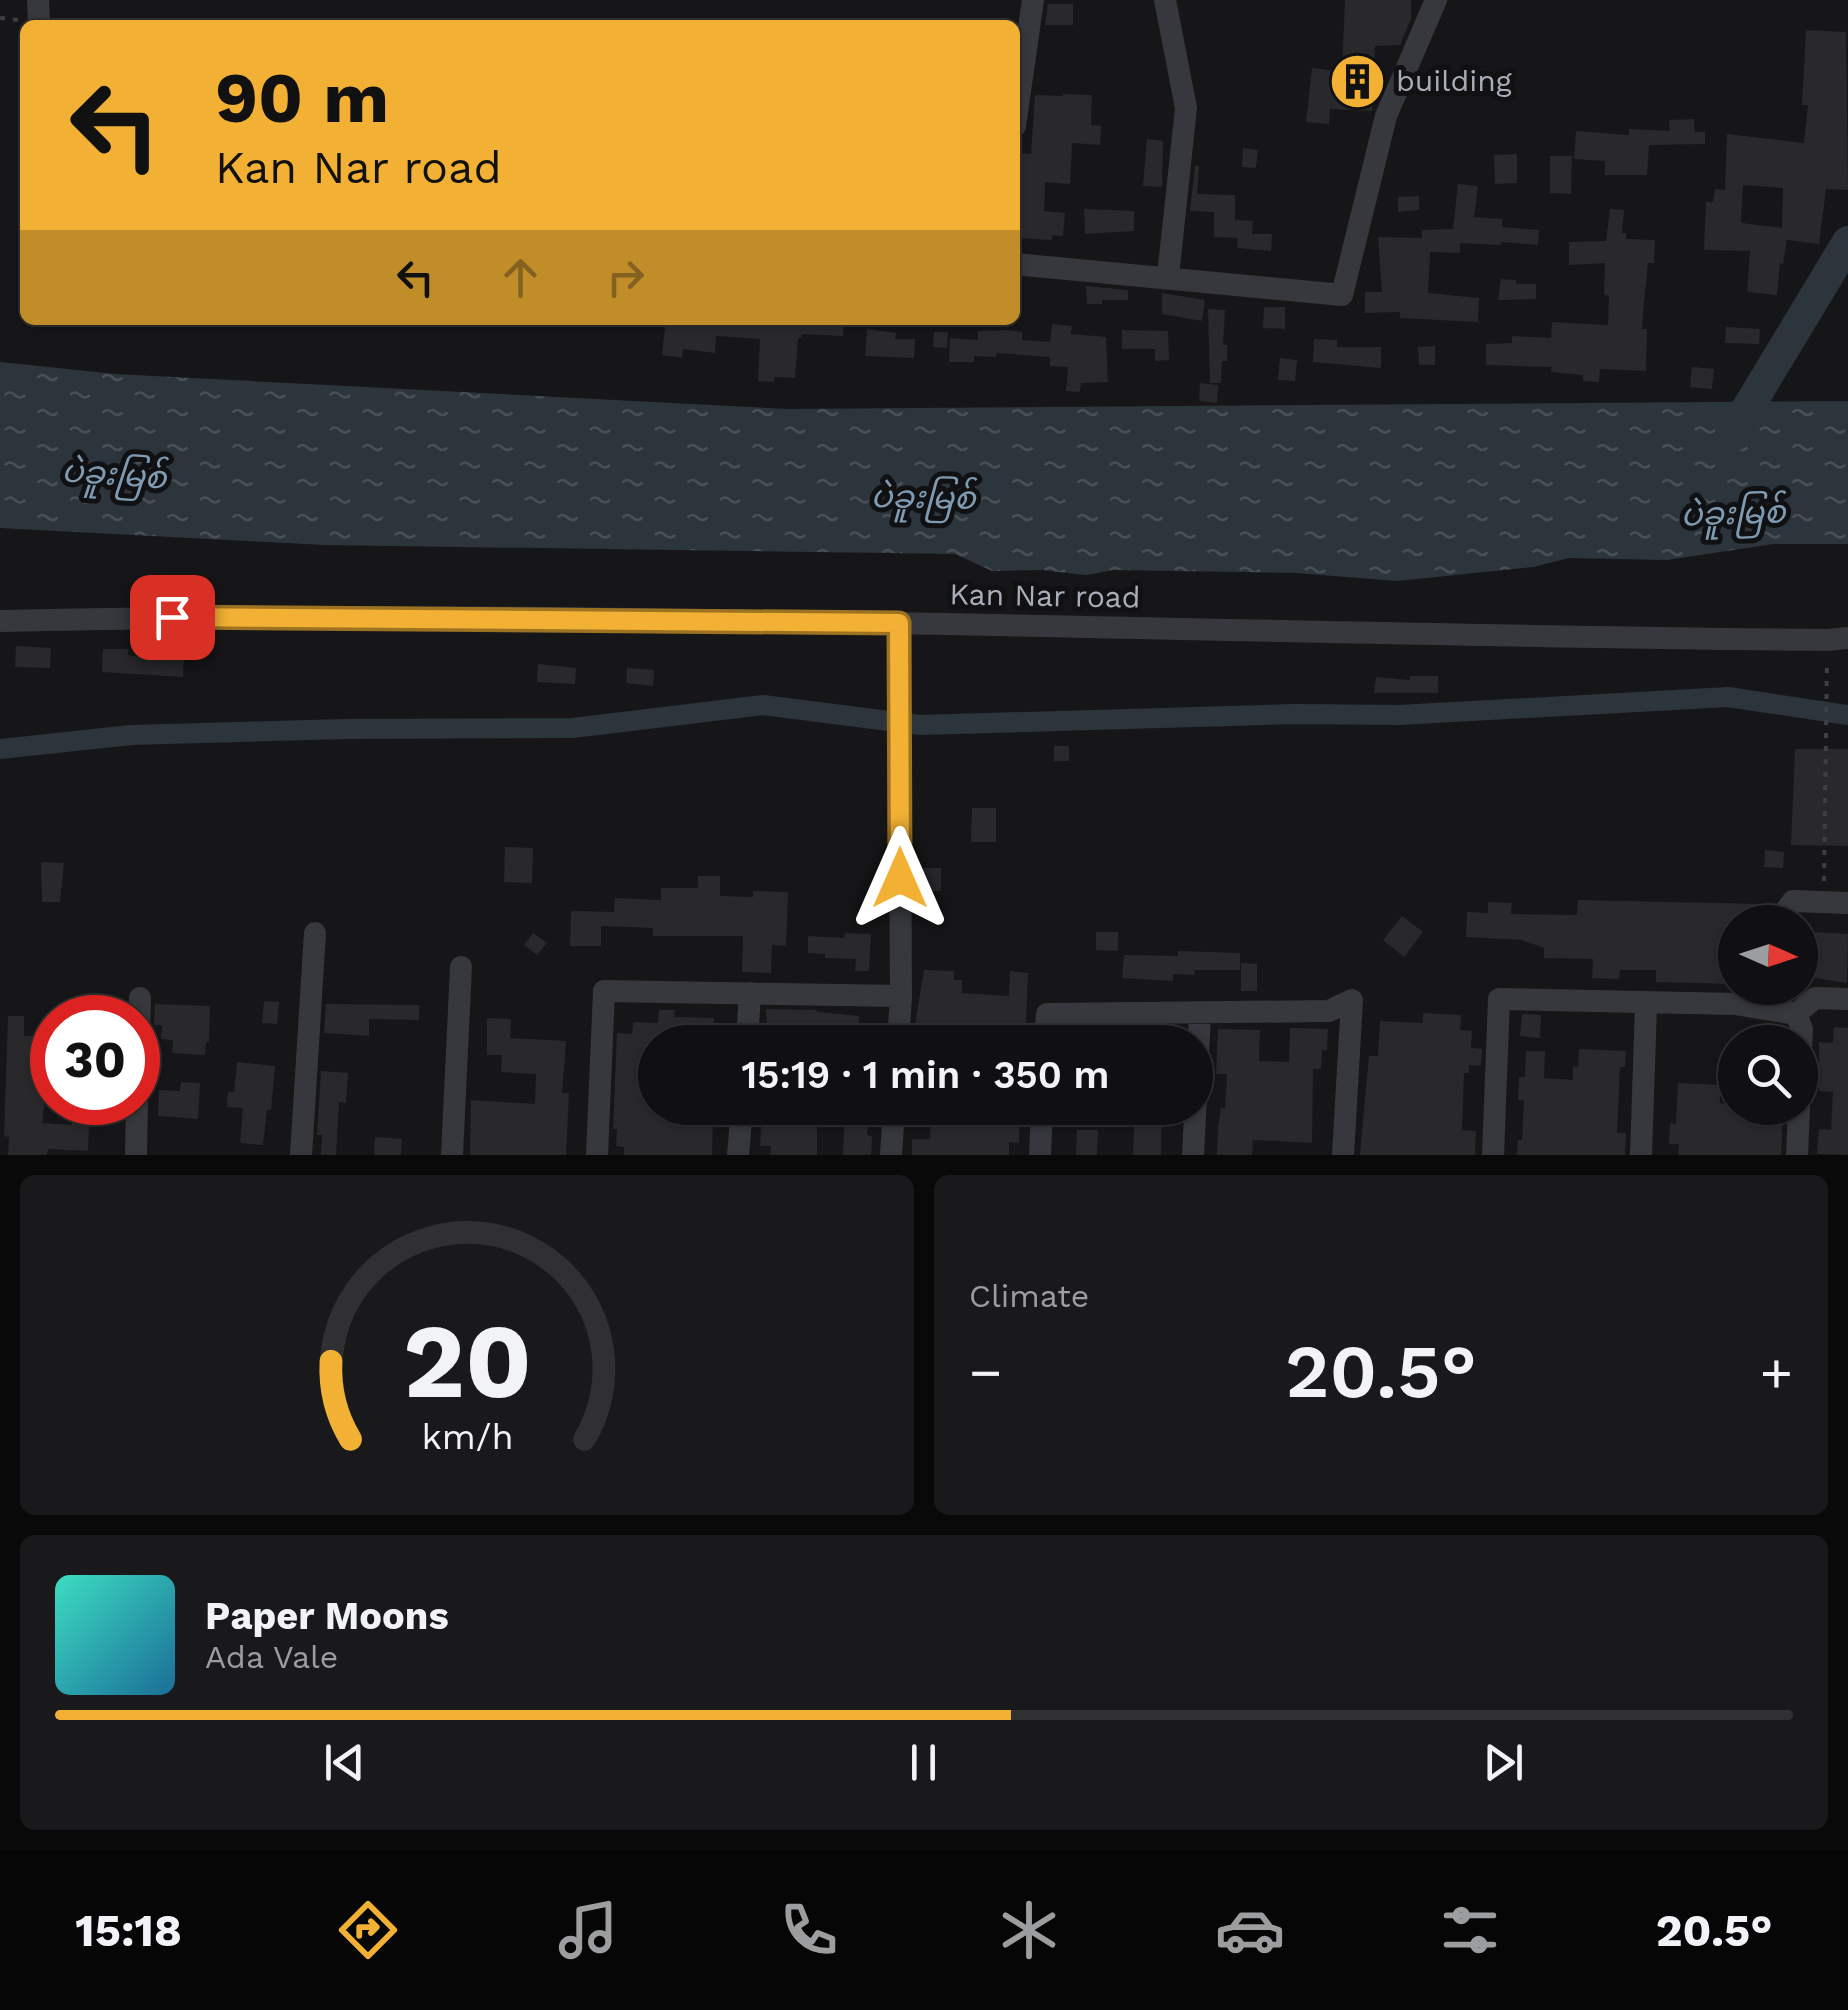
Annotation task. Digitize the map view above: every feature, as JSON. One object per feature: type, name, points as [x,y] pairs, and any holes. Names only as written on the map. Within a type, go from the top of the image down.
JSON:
[{"type":"street","points":[[1020,91],[1033,0]]},
{"type":"street","points":[[1165,0],[1186,108],[1168,276]]},
{"type":"street","points":[[1020,264],[1342,294],[1386,116],[1436,0]]},
{"type":"street","name":"Kan Nar road","points":[[0,621],[192,617],[899,623],[1838,639]]},
{"type":"street","points":[[899,623],[899,1025]]},
{"type":"street","points":[[1790,905],[1793,901],[1848,903]]},
{"type":"street","points":[[301,1155],[315,932]]},
{"type":"street","points":[[452,1155],[461,968]]},
{"type":"street","points":[[596,1155],[604,991],[900,996]]},
{"type":"street","points":[[748,1025],[750,993]]},
{"type":"street","points":[[1741,1005],[1796,1014],[1815,998],[1848,999]]},
{"type":"street","points":[[1047,1025],[1047,1014],[1330,1012],[1352,1000],[1343,1155]]},
{"type":"street","points":[[1494,1155],[1499,1000],[1718,1004]]},
{"type":"street","points":[[1641,1155],[1646,1005]]},
{"type":"street","points":[[1193,1155],[1200,1014]]},
{"type":"street","points":[[1796,1014],[1800,1025]]},
{"type":"street","points":[[136,1155],[137,1125]]},
{"type":"street","points":[[738,1155],[741,1125]]},
{"type":"street","points":[[891,1155],[893,1125]]},
{"type":"street","points":[[1040,1155],[1041,1125]]},
{"type":"street","points":[[1797,1155],[1798,1125]]},
{"type":"path","points":[[1824,887],[1826,706],[1838,639]]},
{"type":"water","name":"ပဲခူးမြစ်","points":[[0,362],[115,374],[787,409],[1848,401],[1848,544],[1773,544],[1667,560],[1569,558],[1533,567],[1397,581],[1297,573],[1114,570],[1086,575],[1041,570],[992,571],[955,554],[325,545],[0,528]]},
{"type":"building","points":[[1345,0],[1411,0],[1411,19],[1400,45],[1375,46],[1372,111],[1330,109],[1329,124],[1306,122],[1312,68],[1342,72]]},
{"type":"building","points":[[1048,4],[1073,4],[1073,25],[1045,25]]},
{"type":"building","points":[[1806,30],[1846,32],[1848,190],[1826,189],[1819,244],[1787,240],[1777,295],[1747,292],[1750,251],[1704,250],[1706,202],[1713,202],[1715,189],[1725,190],[1727,134],[1804,143],[1808,105],[1802,105]],"holes":[[[1743,185],[1783,188],[1782,228],[1741,223]]]},
{"type":"building","points":[[1035,95],[1092,95],[1091,125],[1101,126],[1100,145],[1072,143],[1070,184],[1045,182],[1044,211],[1065,213],[1063,236],[1052,235],[1052,240],[1020,238],[1020,153],[1031,154]]},
{"type":"building","points":[[1694,119],[1695,132],[1705,132],[1705,144],[1649,145],[1647,175],[1605,175],[1605,161],[1574,159],[1576,131],[1629,135],[1629,129],[1670,131],[1669,120]]},
{"type":"building","points":[[1147,139],[1163,141],[1162,187],[1143,186]]},
{"type":"building","points":[[1243,148],[1258,150],[1256,168],[1242,167]]},
{"type":"building","points":[[1517,154],[1517,183],[1495,184],[1494,155]]},
{"type":"building","points":[[1550,156],[1572,156],[1571,194],[1550,193]]},
{"type":"building","points":[[1195,166],[1199,166],[1197,194],[1235,195],[1235,220],[1253,221],[1252,234],[1272,234],[1271,251],[1237,248],[1238,238],[1214,237],[1214,212],[1190,211]]},
{"type":"building","points":[[1458,184],[1478,186],[1474,217],[1502,219],[1502,227],[1539,230],[1538,245],[1460,243],[1460,253],[1430,252],[1428,293],[1479,298],[1478,322],[1400,318],[1400,312],[1365,313],[1365,292],[1382,292],[1378,237],[1422,238],[1422,230],[1453,229]]},
{"type":"building","points":[[1419,196],[1419,210],[1398,212],[1398,197]]},
{"type":"building","points":[[1084,209],[1134,211],[1134,231],[1085,234]]},
{"type":"building","points":[[1610,209],[1624,210],[1622,233],[1626,233],[1626,239],[1655,240],[1654,263],[1648,263],[1643,313],[1642,329],[1647,329],[1646,371],[1600,369],[1599,382],[1583,381],[1583,375],[1551,372],[1552,367],[1486,365],[1486,344],[1512,343],[1512,336],[1551,338],[1552,322],[1608,325],[1605,263],[1569,265],[1569,242],[1606,241]]},
{"type":"building","points":[[1501,279],[1536,284],[1536,299],[1498,300]]},
{"type":"building","points":[[1086,286],[1128,290],[1128,300],[1087,304]]},
{"type":"building","points":[[1162,293],[1205,300],[1202,321],[1162,314]]},
{"type":"building","points":[[1264,307],[1285,307],[1285,329],[1263,328]]},
{"type":"building","points":[[1208,309],[1225,310],[1223,345],[1227,345],[1227,361],[1222,361],[1221,383],[1210,383]]},
{"type":"building","points":[[1052,324],[1072,326],[1071,334],[1106,337],[1108,382],[1081,383],[1080,392],[1066,391],[1068,367],[1050,366],[1050,357],[997,353],[996,357],[974,356],[974,362],[949,362],[950,338],[978,340],[978,331],[1006,330],[1022,332],[1022,340],[1050,342]]},
{"type":"building","points":[[665,325],[843,325],[843,336],[802,334],[798,338],[795,378],[774,377],[774,382],[758,381],[760,339],[716,336],[715,353],[683,349],[682,358],[662,355]]},
{"type":"building","points":[[1726,327],[1760,329],[1759,344],[1725,343]]},
{"type":"building","points":[[867,329],[896,333],[895,339],[915,339],[914,358],[865,356]]},
{"type":"building","points":[[1122,330],[1168,331],[1169,360],[1155,361],[1155,349],[1122,349]]},
{"type":"building","points":[[934,332],[948,332],[947,348],[933,347]]},
{"type":"building","points":[[1314,339],[1337,340],[1337,347],[1381,347],[1381,368],[1313,362]]},
{"type":"building","points":[[1435,346],[1435,365],[1419,365],[1418,347]]},
{"type":"building","points":[[1280,358],[1297,360],[1295,381],[1278,380]]},
{"type":"building","points":[[1692,367],[1714,369],[1712,389],[1690,387]]},
{"type":"building","points":[[1200,383],[1218,385],[1217,403],[1199,401]]},
{"type":"building","points":[[16,646],[51,648],[50,668],[15,667]]},
{"type":"building","points":[[103,649],[128,649],[128,655],[149,658],[184,659],[183,677],[102,672]]},
{"type":"building","points":[[538,664],[576,668],[575,684],[537,682]]},
{"type":"building","points":[[627,668],[654,670],[653,686],[626,683]]},
{"type":"building","points":[[1410,676],[1438,676],[1438,693],[1374,693],[1376,677],[1410,680]]},
{"type":"building","points":[[1054,746],[1069,746],[1069,761],[1054,761]]},
{"type":"building","points":[[1795,749],[1848,749],[1848,846],[1791,845]]},
{"type":"building","points":[[972,808],[996,808],[996,842],[971,842]]},
{"type":"building","points":[[505,847],[533,848],[532,883],[504,882]]},
{"type":"building","points":[[1765,850],[1784,852],[1783,868],[1764,867]]},
{"type":"building","points":[[41,862],[64,863],[60,902],[42,902]]},
{"type":"building","points":[[915,868],[941,868],[941,891],[915,891]]},
{"type":"building","points":[[698,876],[720,876],[720,896],[753,897],[753,891],[788,892],[786,946],[772,945],[771,973],[742,972],[743,936],[653,936],[653,928],[601,926],[601,946],[570,946],[571,911],[614,912],[615,898],[661,900],[661,888],[698,888]]},
{"type":"building","points":[[1578,900],[1761,904],[1718,905],[1718,984],[1656,982],[1656,970],[1620,970],[1619,979],[1592,978],[1593,959],[1544,958],[1544,948],[1522,940],[1466,937],[1467,912],[1488,913],[1488,902],[1512,903],[1511,914],[1577,915]]},
{"type":"building","points":[[1402,916],[1423,932],[1404,957],[1383,940]]},
{"type":"building","points":[[1096,932],[1118,932],[1118,951],[1096,950]]},
{"type":"building","points":[[1818,932],[1848,934],[1847,983],[1818,978]]},
{"type":"building","points":[[533,933],[547,943],[537,955],[524,945]]},
{"type":"building","points":[[845,933],[871,934],[869,971],[855,971],[856,959],[808,953],[808,936],[844,938]]},
{"type":"building","points":[[1178,951],[1240,953],[1240,970],[1195,970],[1194,975],[1173,974],[1173,981],[1122,978],[1124,955],[1178,956]]},
{"type":"building","points":[[1241,963],[1257,964],[1257,991],[1241,991]]},
{"type":"building","points":[[924,970],[954,971],[954,980],[962,980],[962,993],[1009,996],[1010,971],[1028,973],[1026,1025],[915,1025]]},
{"type":"building","points":[[264,1001],[279,1002],[277,1024],[262,1023]]},
{"type":"building","points":[[160,1004],[210,1006],[205,1055],[172,1053],[173,1040],[161,1039]]},
{"type":"building","points":[[326,1004],[419,1005],[419,1020],[369,1019],[369,1036],[324,1033]]},
{"type":"building","points":[[766,1009],[859,1016],[859,1025],[767,1025]]},
{"type":"building","points":[[659,1010],[675,1010],[674,1017],[714,1018],[714,1025],[638,1025],[638,1125],[713,1125],[712,1155],[624,1155],[624,1147],[616,1146],[617,1129],[613,1129],[617,1033],[632,1034],[633,1022],[658,1023]]},
{"type":"building","points":[[1423,1013],[1461,1015],[1460,1030],[1472,1031],[1471,1048],[1482,1049],[1481,1066],[1469,1065],[1469,1073],[1464,1073],[1462,1130],[1476,1131],[1475,1155],[1360,1155],[1369,1056],[1378,1056],[1380,1021],[1423,1023]]},
{"type":"building","points":[[1522,1014],[1541,1015],[1540,1038],[1520,1036]]},
{"type":"building","points":[[8,1016],[24,1016],[24,1036],[30,1036],[30,1125],[89,1125],[88,1151],[48,1149],[47,1155],[8,1155],[9,1137],[4,1136]]},
{"type":"building","points":[[487,1018],[511,1019],[510,1038],[566,1041],[562,1093],[569,1093],[566,1155],[470,1155],[471,1100],[535,1104],[536,1074],[501,1072],[502,1055],[487,1055]]},
{"type":"building","points":[[1834,1027],[1848,1028],[1848,1155],[1817,1154],[1819,1129],[1831,1130],[1833,1092],[1819,1091],[1819,1042],[1833,1043]]},
{"type":"building","points":[[1290,1028],[1328,1029],[1321,1069],[1313,1069],[1312,1143],[1253,1140],[1252,1155],[1217,1155],[1227,1074],[1216,1074],[1218,1029],[1260,1030],[1259,1061],[1289,1062]]},
{"type":"building","points":[[1579,1049],[1626,1051],[1625,1067],[1620,1067],[1617,1133],[1626,1133],[1625,1155],[1517,1155],[1518,1140],[1522,1140],[1524,1100],[1518,1100],[1519,1077],[1525,1077],[1526,1051],[1545,1051],[1544,1078],[1573,1080]]},
{"type":"building","points":[[237,1062],[275,1066],[263,1145],[240,1143],[243,1108],[227,1107],[228,1092],[234,1092]]},
{"type":"building","points":[[321,1071],[348,1073],[346,1103],[339,1102],[336,1155],[321,1155],[322,1135],[317,1135]]},
{"type":"building","points":[[181,1082],[200,1083],[198,1119],[160,1116],[160,1090],[180,1091]]},
{"type":"building","points":[[1678,1083],[1718,1085],[1718,1125],[1782,1125],[1781,1155],[1678,1155],[1679,1144],[1669,1144],[1670,1123],[1676,1124]]},
{"type":"building","points":[[761,1125],[817,1125],[817,1155],[770,1155],[771,1146],[760,1146]]},
{"type":"building","points":[[844,1125],[868,1125],[871,1155],[843,1155]]},
{"type":"building","points":[[930,1125],[1019,1125],[1019,1143],[1009,1142],[1009,1155],[912,1155],[912,1139],[930,1139]]},
{"type":"building","points":[[1134,1125],[1162,1125],[1161,1155],[1133,1155]]},
{"type":"building","points":[[1077,1130],[1098,1130],[1097,1155],[1076,1155]]},
{"type":"building","points":[[375,1137],[402,1139],[401,1155],[374,1155]]},
{"type":"waterway","points":[[1729,439],[1848,242]]},
{"type":"waterway","points":[[0,749],[131,735],[573,728],[763,705],[920,725],[1295,714],[1399,715],[1728,697],[1848,715]]},
{"type":"place","name":"building","points":[[1357,81]]},
{"type":"route","points":[[172,617],[899,623],[900,878]]}]
